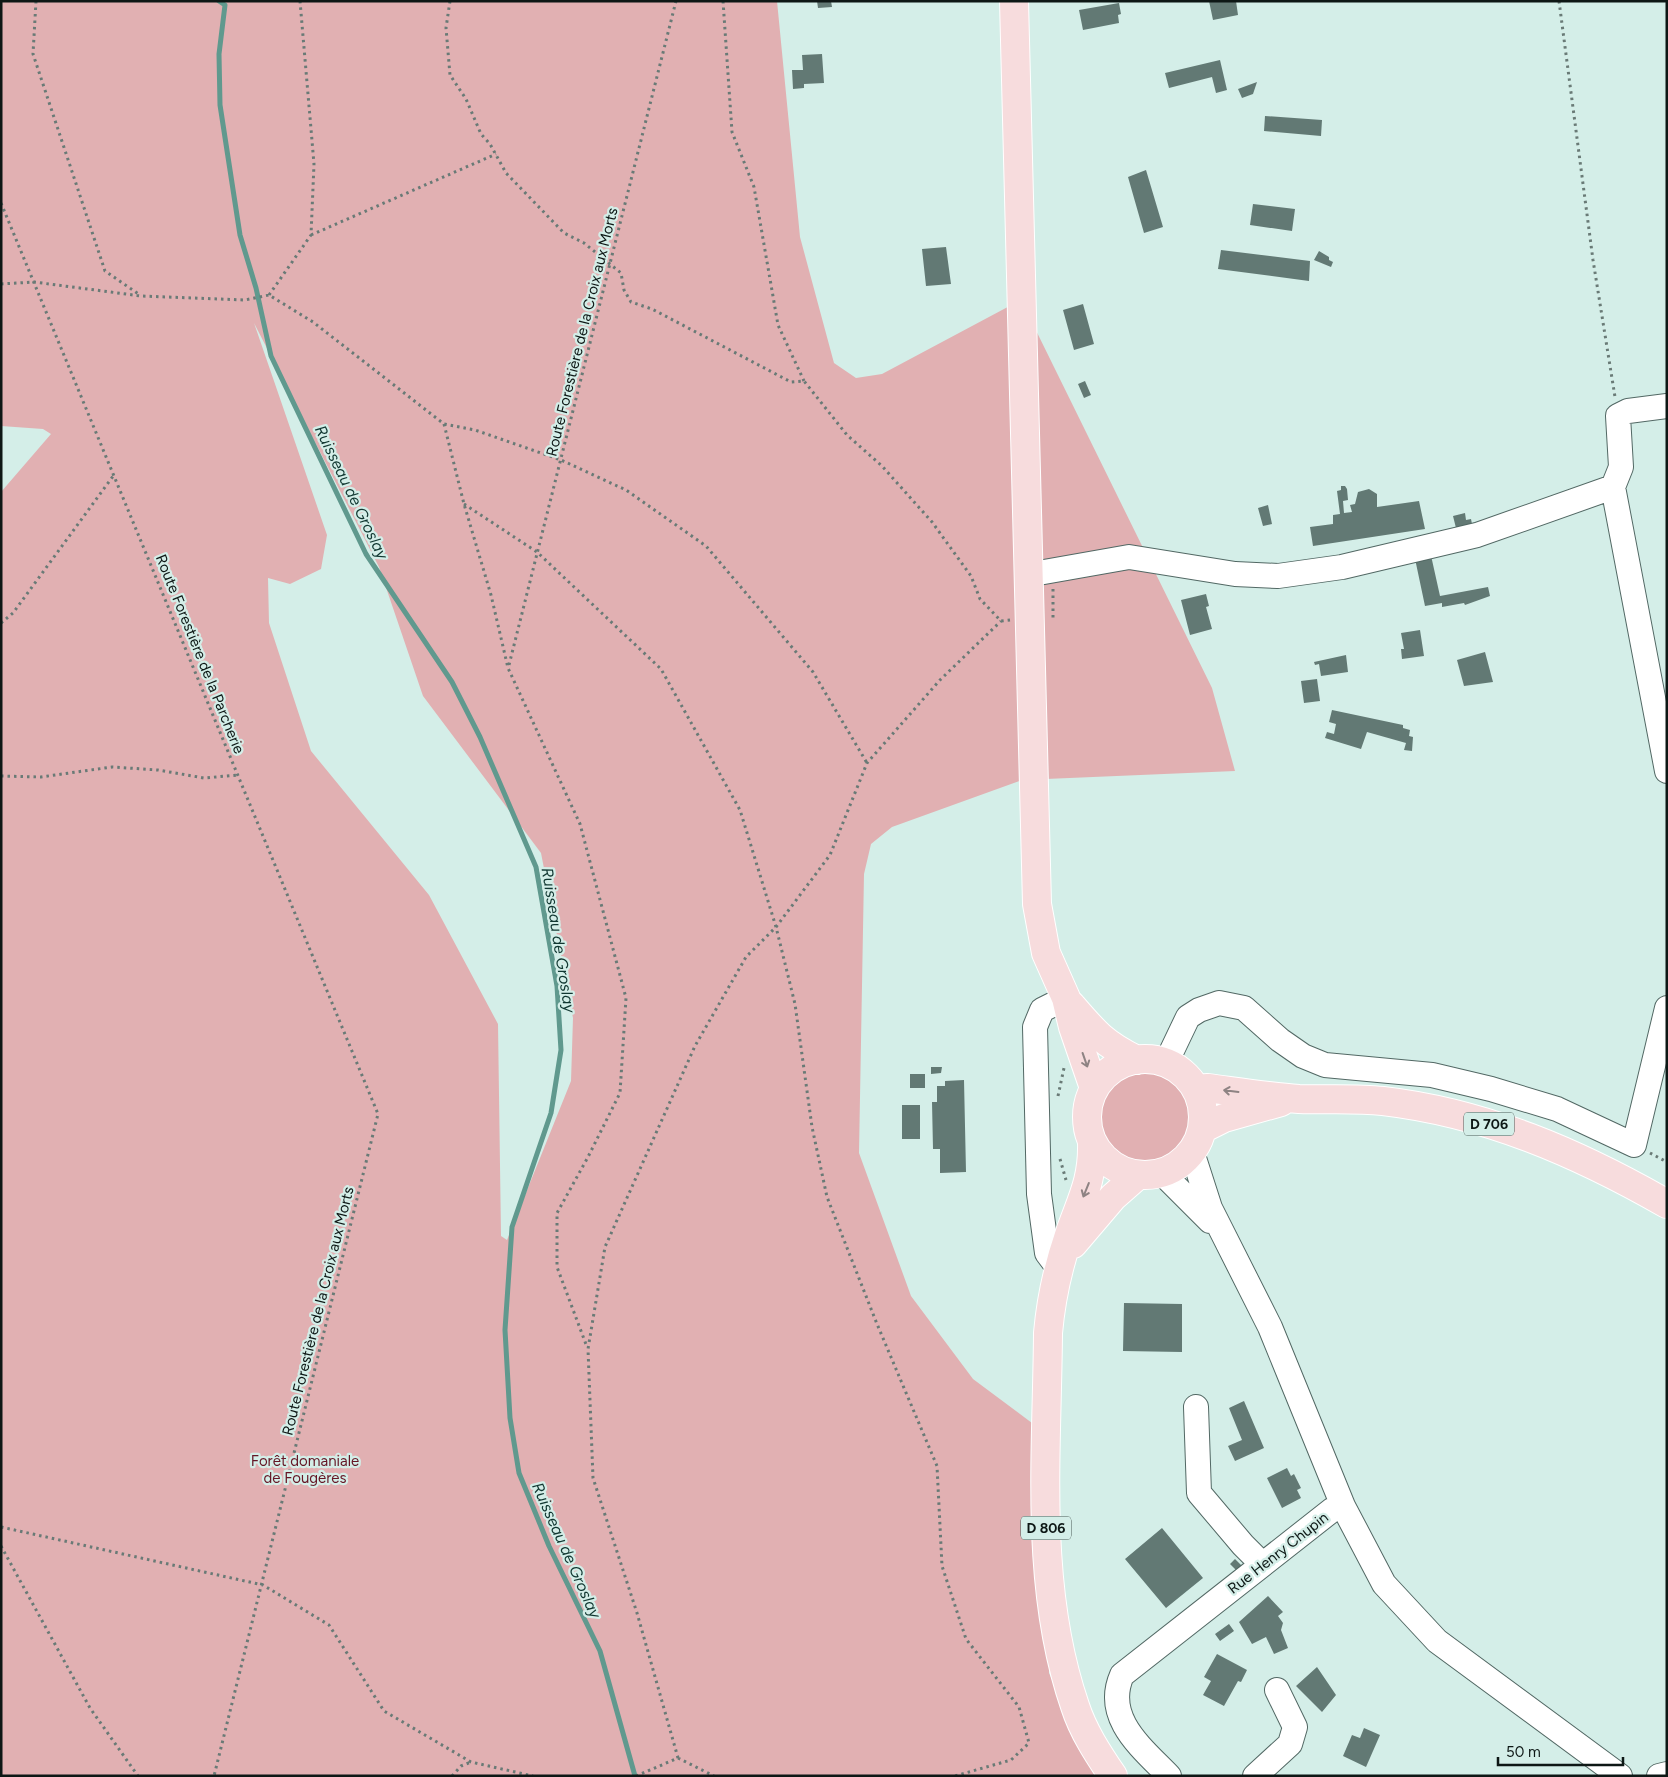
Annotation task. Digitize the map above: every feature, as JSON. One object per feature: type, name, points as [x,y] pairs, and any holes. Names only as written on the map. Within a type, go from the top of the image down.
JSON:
[{"type":"main road","points":[[1014,1],[1027,575],[1030,616],[1037,904],[1046,953],[1066,998],[1073,1027],[1094,1088]]},
{"type":"main road","points":[[1066,998],[1092,1030],[1111,1048],[1137,1060]]},
{"type":"main road","points":[[1150,1059],[1166,1063],[1183,1074],[1196,1089],[1202,1105],[1197,1140],[1179,1164],[1150,1174],[1116,1168],[1106,1161],[1092,1143],[1087,1120],[1087,1109],[1094,1088],[1114,1068],[1137,1060],[1150,1059]]},
{"type":"main road","name":"D 706","points":[[1196,1089],[1208,1088],[1297,1099],[1381,1100],[1439,1109],[1506,1129],[1569,1152],[1667,1204]]},
{"type":"main road","name":"D 706","points":[[1197,1140],[1224,1118],[1297,1099]]},
{"type":"main road","name":"D 806","points":[[1092,1143],[1093,1165],[1089,1183],[1061,1261],[1051,1301],[1048,1333],[1046,1528],[1055,1631],[1075,1707],[1095,1750],[1113,1776]]},
{"type":"main road","name":"D 806","points":[[1061,1261],[1113,1196],[1150,1174]]},
{"type":"street","points":[[1667,406],[1628,411],[1618,416],[1621,467],[1613,486],[1667,771]]},
{"type":"street","points":[[1027,575],[1129,557],[1235,574],[1278,576],[1342,567],[1477,535],[1613,486]]},
{"type":"street","points":[[1061,1261],[1047,1253],[1039,1194],[1035,1027],[1042,1010],[1066,998]]},
{"type":"street","points":[[1166,1063],[1188,1017],[1220,1003],[1244,1008],[1280,1040],[1302,1056],[1325,1065],[1432,1075],[1492,1089],[1557,1109],[1634,1145],[1667,1008]]},
{"type":"street","points":[[1197,1140],[1203,1190],[1221,1234]]},
{"type":"street","points":[[1150,1174],[1221,1234]]},
{"type":"street","name":"Rue Henry Chupin","points":[[1169,1776],[1128,1734],[1118,1711],[1118,1685],[1122,1675],[1180,1632],[1262,1564],[1332,1510],[1343,1506],[1270,1327],[1221,1234]]},
{"type":"street","points":[[1196,1407],[1199,1493],[1243,1545],[1262,1564]]},
{"type":"street","points":[[1343,1506],[1384,1584],[1437,1641],[1620,1776]]},
{"type":"street","points":[[1255,1776],[1290,1744],[1294,1727],[1277,1690]]},
{"type":"street","points":[[1658,1776],[1667,1774]]},
{"type":"path","points":[[36,1],[33,54],[105,272],[141,296]]},
{"type":"path","points":[[300,1],[314,164],[311,235]]},
{"type":"path","points":[[450,1],[446,28],[450,75],[466,100],[480,134],[490,144],[506,173],[564,233],[584,243],[621,273],[624,290],[631,302],[652,310],[790,382],[804,381]]},
{"type":"path","name":"Route Forestière de la Croix aux Morts","points":[[508,668],[676,1]]},
{"type":"path","points":[[723,1],[732,132],[754,188],[778,325],[804,381],[847,435],[882,466],[932,522],[971,576],[980,599],[1001,621]]},
{"type":"path","points":[[1559,1],[1593,260],[1618,416]]},
{"type":"path","points":[[1,284],[34,282],[141,296],[245,300],[269,295],[311,235],[496,154]]},
{"type":"path","name":"Route Forestière de la Parcherie","points":[[1,203],[378,1114]]},
{"type":"path","points":[[269,295],[313,322],[444,424],[475,430],[561,460],[626,490],[706,546],[814,672],[867,763]]},
{"type":"path","points":[[444,424],[464,504],[491,595],[508,668],[580,824],[626,998],[620,1093],[557,1213],[558,1267],[588,1349]]},
{"type":"path","points":[[1,623],[14,613],[114,475]]},
{"type":"path","points":[[464,504],[537,552],[661,669],[740,810],[776,927],[795,1004],[812,1127],[827,1197],[877,1324],[937,1466],[942,1566],[966,1640],[1019,1707],[1029,1743],[1011,1760],[955,1776]]},
{"type":"path","points":[[714,1776],[678,1758],[637,1613],[593,1478],[588,1349],[605,1247],[695,1046],[746,957],[776,927],[830,855],[867,763],[940,680],[1001,621],[1030,616]]},
{"type":"path","points":[[1,776],[41,777],[112,768],[158,770],[204,778],[238,775]]},
{"type":"path","name":"Route Forestière de la Croix aux Morts","points":[[214,1776],[263,1585],[378,1114]]},
{"type":"path","points":[[1,1527],[263,1585],[329,1625],[384,1711],[471,1762],[533,1776]]},
{"type":"path","points":[[1,1546],[90,1708],[138,1776]]},
{"type":"path","points":[[636,1776],[678,1758]]},
{"type":"path","points":[[452,1776],[461,1766],[471,1762]]},
{"type":"green space","name":"Forêt domaniale de Fougères","points":[[1,1],[777,1],[800,237],[834,363],[856,378],[882,374],[1021,300],[1212,688],[1235,771],[1022,780],[892,827],[871,844],[864,874],[859,1153],[911,1296],[973,1379],[1052,1438],[1049,1673],[1091,1765],[1100,1776],[1,1776],[1,492],[51,434],[43,429],[1,426]],"holes":[[[254,323],[379,567],[423,696],[541,853],[573,1018],[571,1081],[507,1240],[501,1236],[498,1024],[429,895],[311,751],[269,623],[268,578],[290,584],[321,569],[327,535]]]},
{"type":"green space","points":[[1145,1071],[1163,1075],[1178,1085],[1188,1100],[1192,1118],[1188,1136],[1178,1151],[1163,1161],[1145,1165],[1127,1161],[1112,1151],[1102,1136],[1098,1118],[1102,1100],[1112,1085],[1127,1075]]},
{"type":"building","points":[[817,1],[831,1],[832,7],[818,8]]},
{"type":"building","points":[[1209,1],[1236,1],[1238,15],[1213,20]]},
{"type":"building","points":[[1119,3],[1121,14],[1118,15],[1119,23],[1083,30],[1079,10]]},
{"type":"building","points":[[822,54],[824,83],[804,84],[804,88],[793,89],[792,70],[803,70],[802,55]]},
{"type":"building","points":[[1220,60],[1227,90],[1216,93],[1212,77],[1169,88],[1165,73]]},
{"type":"building","points":[[1257,82],[1253,94],[1242,98],[1238,89]]},
{"type":"building","points":[[1265,116],[1322,120],[1321,136],[1264,131]]},
{"type":"building","points":[[1146,170],[1163,227],[1144,233],[1128,177]]},
{"type":"building","points":[[1253,204],[1295,209],[1292,231],[1250,225]]},
{"type":"building","points":[[946,247],[951,284],[926,286],[922,249]]},
{"type":"building","points":[[1221,250],[1310,261],[1309,281],[1218,269]]},
{"type":"building","points":[[1319,251],[1333,262],[1331,267],[1314,260]]},
{"type":"building","points":[[1083,304],[1094,344],[1074,350],[1063,310]]},
{"type":"building","points":[[1085,381],[1091,395],[1084,398],[1078,384]]},
{"type":"building","points":[[1341,486],[1345,486],[1347,489],[1348,500],[1343,501],[1344,513],[1352,512],[1350,505],[1355,504],[1358,492],[1369,489],[1377,494],[1377,507],[1419,501],[1425,529],[1313,546],[1310,527],[1333,524],[1333,515],[1340,514],[1337,491],[1341,490]]},
{"type":"building","points":[[1268,505],[1272,524],[1263,526],[1258,508]]},
{"type":"building","points":[[1465,513],[1466,520],[1471,519],[1472,524],[1457,532],[1453,516]]},
{"type":"building","points":[[1430,551],[1440,596],[1488,587],[1490,596],[1465,605],[1464,603],[1442,607],[1442,603],[1425,606],[1414,554]]},
{"type":"building","points":[[1206,594],[1209,606],[1206,607],[1212,629],[1190,635],[1181,600]]},
{"type":"building","points":[[1420,630],[1424,656],[1402,659],[1401,649],[1404,649],[1401,633]]},
{"type":"building","points":[[1485,652],[1493,682],[1464,686],[1457,660]]},
{"type":"building","points":[[1346,655],[1348,672],[1321,676],[1319,664],[1315,665],[1314,662]]},
{"type":"building","points":[[1317,679],[1320,701],[1304,703],[1301,681]]},
{"type":"building","points":[[1332,710],[1403,725],[1403,728],[1410,730],[1409,736],[1413,737],[1412,751],[1404,750],[1406,743],[1367,732],[1361,749],[1325,738],[1327,732],[1334,734],[1336,724],[1329,722]]},
{"type":"building","points":[[931,1067],[942,1067],[941,1073],[931,1074]]},
{"type":"building","points":[[910,1074],[925,1074],[925,1088],[910,1088]]},
{"type":"building","points":[[964,1080],[966,1172],[940,1173],[940,1149],[933,1149],[932,1102],[937,1102],[937,1086],[945,1086],[945,1081]]},
{"type":"building","points":[[902,1105],[920,1105],[920,1139],[902,1139]]},
{"type":"building","points":[[1124,1303],[1182,1304],[1182,1352],[1123,1351]]},
{"type":"building","points":[[1244,1401],[1264,1448],[1235,1461],[1228,1446],[1242,1440],[1229,1408]]},
{"type":"building","points":[[1287,1468],[1291,1476],[1294,1474],[1301,1488],[1297,1490],[1301,1498],[1282,1508],[1267,1478]]},
{"type":"building","points":[[1162,1528],[1203,1578],[1166,1608],[1125,1559]]},
{"type":"building","points":[[1235,1559],[1243,1567],[1238,1572],[1230,1564]]},
{"type":"building","points":[[1268,1596],[1283,1612],[1278,1616],[1283,1623],[1281,1630],[1288,1648],[1274,1654],[1266,1637],[1252,1644],[1239,1622]]},
{"type":"building","points":[[1229,1624],[1234,1631],[1220,1641],[1215,1634]]},
{"type":"building","points":[[1217,1654],[1247,1670],[1241,1682],[1238,1681],[1224,1706],[1203,1695],[1211,1681],[1204,1677]]},
{"type":"building","points":[[1317,1667],[1336,1695],[1322,1712],[1296,1686]]},
{"type":"building","points":[[1364,1728],[1380,1735],[1366,1767],[1343,1756],[1352,1735],[1360,1738]]},
{"type":"waterway","name":"Ruisseau de Groslay","points":[[219,1],[225,5],[219,54],[220,105],[240,235],[256,288],[271,356],[366,554],[452,682],[480,737],[536,867],[557,986],[561,1050],[551,1113],[512,1227],[505,1330],[510,1418],[519,1473],[549,1546],[600,1651],[635,1776]]}]
